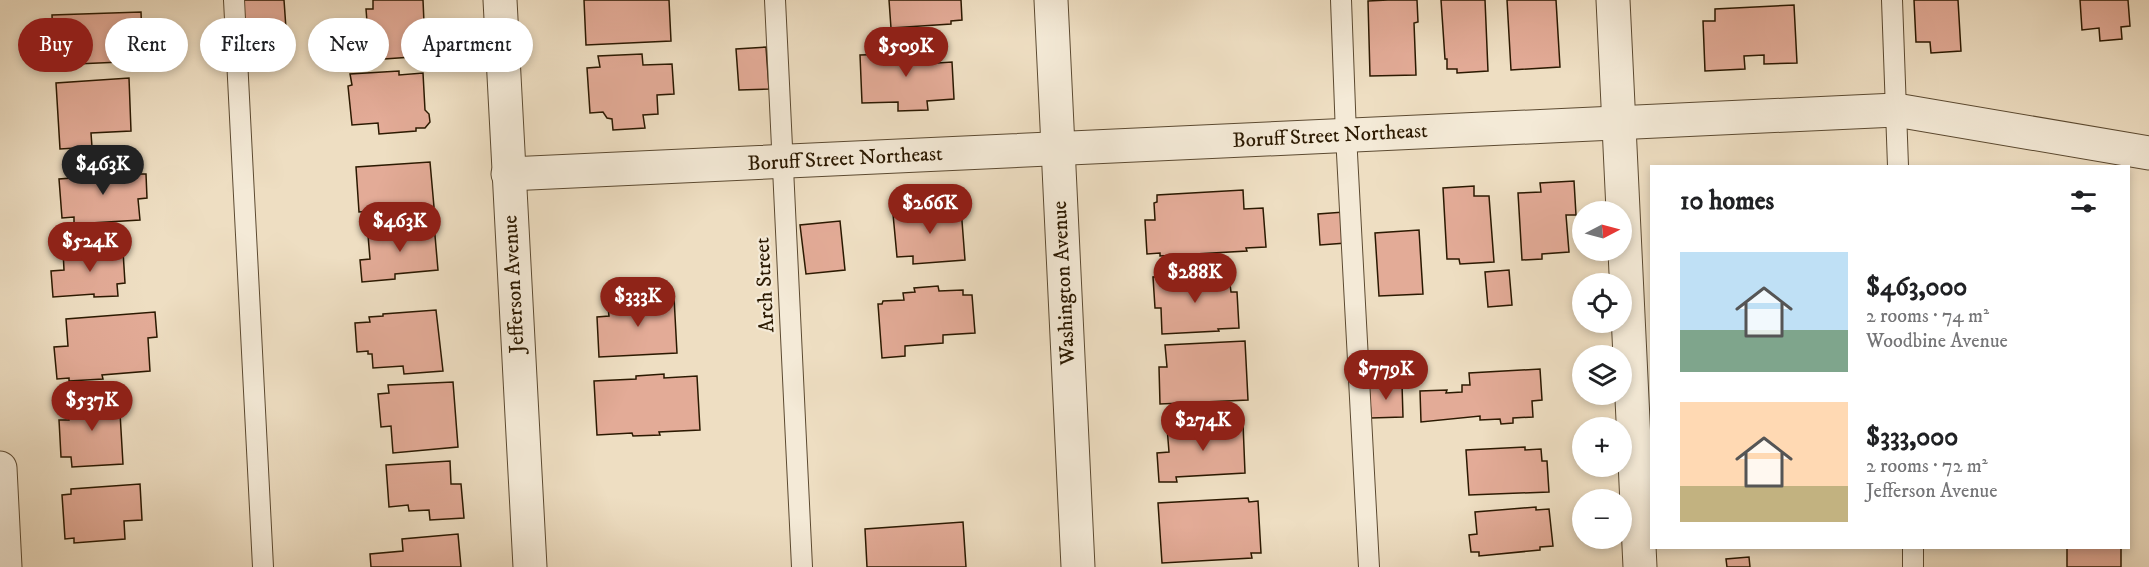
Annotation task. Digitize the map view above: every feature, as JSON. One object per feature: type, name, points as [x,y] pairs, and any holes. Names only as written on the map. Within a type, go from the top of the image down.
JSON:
[{"type":"street","name":"Jefferson Avenue","points":[[500,0],[530,567]]},
{"type":"street","name":"Washington Avenue","points":[[1050,0],[1078,567]]},
{"type":"street","points":[[1613,0],[1640,567]]},
{"type":"street","name":"Boruff Street Northeast","points":[[508,174],[1896,110],[2149,153]]},
{"type":"street","points":[[0,468],[5,567]]},
{"type":"lane","points":[[234,0],[263,567]]},
{"type":"lane","name":"Arch Street","points":[[775,0],[802,567]]},
{"type":"lane","points":[[1341,0],[1369,567]]},
{"type":"lane","points":[[1892,0],[1898,165]]},
{"type":"lane","points":[[1913,549],[1913,567]]},
{"type":"building","points":[[240,0],[284,0],[285,18],[241,18]]},
{"type":"building","points":[[373,0],[423,0],[424,18],[401,18],[401,58],[389,59],[389,18],[367,18],[366,9],[373,9]]},
{"type":"building","points":[[584,0],[669,0],[671,41],[586,45]]},
{"type":"building","points":[[889,0],[961,0],[962,20],[951,21],[951,24],[891,28]]},
{"type":"building","points":[[1417,0],[1418,22],[1414,23],[1416,75],[1370,76],[1368,1]]},
{"type":"building","points":[[1441,0],[1485,0],[1488,71],[1457,73],[1457,69],[1447,69]]},
{"type":"building","points":[[1507,0],[1556,0],[1560,67],[1511,70]]},
{"type":"building","points":[[1914,0],[1958,0],[1961,51],[1931,53],[1930,42],[1916,42]]},
{"type":"building","points":[[2080,0],[2128,0],[2130,26],[2121,27],[2122,39],[2100,41],[2099,28],[2082,30]]},
{"type":"building","points":[[1794,5],[1797,63],[1764,64],[1764,55],[1744,56],[1745,69],[1705,71],[1703,21],[1715,21],[1715,9]]},
{"type":"building","points":[[141,12],[141,18],[105,18],[105,63],[93,63],[93,18],[52,18],[52,15]]},
{"type":"building","points":[[937,46],[938,63],[952,62],[954,99],[927,101],[928,110],[898,111],[898,102],[862,103],[860,55],[891,54],[890,48]]},
{"type":"building","points":[[766,47],[769,89],[739,90],[736,49]]},
{"type":"building","points":[[642,54],[643,65],[672,64],[674,94],[657,95],[658,114],[643,115],[645,128],[613,130],[612,119],[607,118],[603,112],[590,113],[587,68],[600,67],[598,56]]},
{"type":"building","points":[[399,71],[399,75],[423,73],[425,110],[429,114],[430,122],[425,128],[416,128],[416,131],[379,134],[378,123],[352,125],[348,86],[352,85],[350,74]]},
{"type":"building","points":[[129,78],[131,131],[91,133],[92,147],[60,149],[56,83]]},
{"type":"building","points":[[430,162],[434,207],[359,212],[356,167]]},
{"type":"building","points":[[137,169],[137,174],[146,174],[147,198],[138,199],[140,220],[74,224],[74,217],[62,218],[59,179],[72,178],[71,173]]},
{"type":"building","points":[[1574,181],[1575,201],[1572,201],[1572,215],[1566,215],[1569,252],[1542,254],[1542,259],[1522,260],[1518,193],[1541,192],[1540,183]]},
{"type":"building","points":[[1474,186],[1474,196],[1489,196],[1494,262],[1460,264],[1459,259],[1447,259],[1443,188]]},
{"type":"building","points":[[1243,190],[1244,209],[1263,208],[1266,247],[1246,248],[1247,251],[1160,256],[1160,253],[1147,254],[1145,220],[1155,220],[1154,203],[1157,202],[1157,195]]},
{"type":"building","points":[[937,207],[937,211],[961,208],[965,260],[913,264],[913,256],[897,257],[893,214],[910,212],[910,209]]},
{"type":"building","points":[[1344,212],[1346,243],[1320,245],[1318,214]]},
{"type":"building","points":[[840,221],[845,270],[806,274],[800,225]]},
{"type":"building","points":[[434,224],[438,270],[395,274],[395,279],[362,282],[360,260],[370,259],[368,235],[388,233],[387,228]]},
{"type":"building","points":[[1419,230],[1423,294],[1379,296],[1375,233]]},
{"type":"building","points":[[114,247],[115,252],[123,251],[125,283],[117,284],[118,296],[94,297],[94,294],[53,297],[51,271],[64,270],[63,250]]},
{"type":"building","points":[[1509,270],[1512,305],[1488,307],[1485,272]]},
{"type":"building","points":[[1216,273],[1217,284],[1230,284],[1231,292],[1237,292],[1239,328],[1162,334],[1161,308],[1155,308],[1153,277]]},
{"type":"building","points":[[938,286],[939,291],[963,290],[963,295],[972,295],[975,333],[943,335],[943,343],[905,346],[905,356],[882,358],[878,304],[882,304],[883,301],[904,300],[903,293],[915,292],[914,288]]},
{"type":"building","points":[[674,297],[677,353],[599,357],[597,317],[609,316],[607,300]]},
{"type":"building","points":[[436,310],[443,371],[404,374],[403,366],[373,368],[372,354],[368,354],[368,351],[357,352],[355,323],[370,322],[369,317],[383,316],[383,314]]},
{"type":"building","points":[[155,312],[157,337],[148,338],[150,371],[102,375],[103,379],[69,381],[69,378],[57,379],[54,347],[68,346],[66,319]]},
{"type":"building","points":[[1245,341],[1248,400],[1160,404],[1159,367],[1167,367],[1165,345]]},
{"type":"building","points":[[1540,369],[1542,400],[1532,401],[1533,417],[1513,418],[1513,423],[1501,424],[1500,419],[1480,420],[1480,416],[1421,422],[1420,391],[1462,392],[1462,385],[1470,385],[1469,373]]},
{"type":"building","points":[[664,374],[664,378],[697,376],[700,430],[659,432],[660,435],[633,436],[632,433],[597,435],[594,381],[636,379],[636,376]]},
{"type":"building","points":[[453,382],[458,447],[393,453],[391,426],[381,427],[378,394],[389,393],[388,385]]},
{"type":"building","points":[[1402,384],[1403,417],[1371,418],[1369,385]]},
{"type":"building","points":[[119,396],[123,464],[72,467],[71,457],[61,457],[59,420],[69,420],[68,399]]},
{"type":"building","points":[[1243,423],[1245,473],[1176,477],[1177,482],[1159,482],[1157,453],[1169,452],[1167,427]]},
{"type":"building","points":[[1525,447],[1525,450],[1541,449],[1542,461],[1547,461],[1549,492],[1469,495],[1466,450]]},
{"type":"building","points":[[450,461],[451,484],[461,484],[464,518],[430,520],[429,510],[409,511],[408,505],[389,507],[386,465]]},
{"type":"building","points":[[140,484],[142,520],[124,521],[125,539],[74,543],[74,538],[65,539],[62,495],[71,494],[71,489]]},
{"type":"building","points":[[1248,498],[1249,502],[1258,501],[1261,553],[1251,553],[1252,558],[1162,563],[1158,503]]},
{"type":"building","points":[[1536,507],[1536,510],[1549,509],[1553,546],[1540,547],[1540,550],[1479,556],[1479,552],[1471,552],[1469,535],[1477,534],[1475,512]]},
{"type":"building","points":[[963,522],[966,567],[867,567],[865,529]]},
{"type":"building","points":[[458,534],[461,567],[371,567],[370,554],[403,551],[402,539]]},
{"type":"building","points":[[2067,549],[2121,549],[2121,567],[2067,567]]},
{"type":"building","points":[[1749,557],[1750,567],[1727,567],[1726,559]]}]
